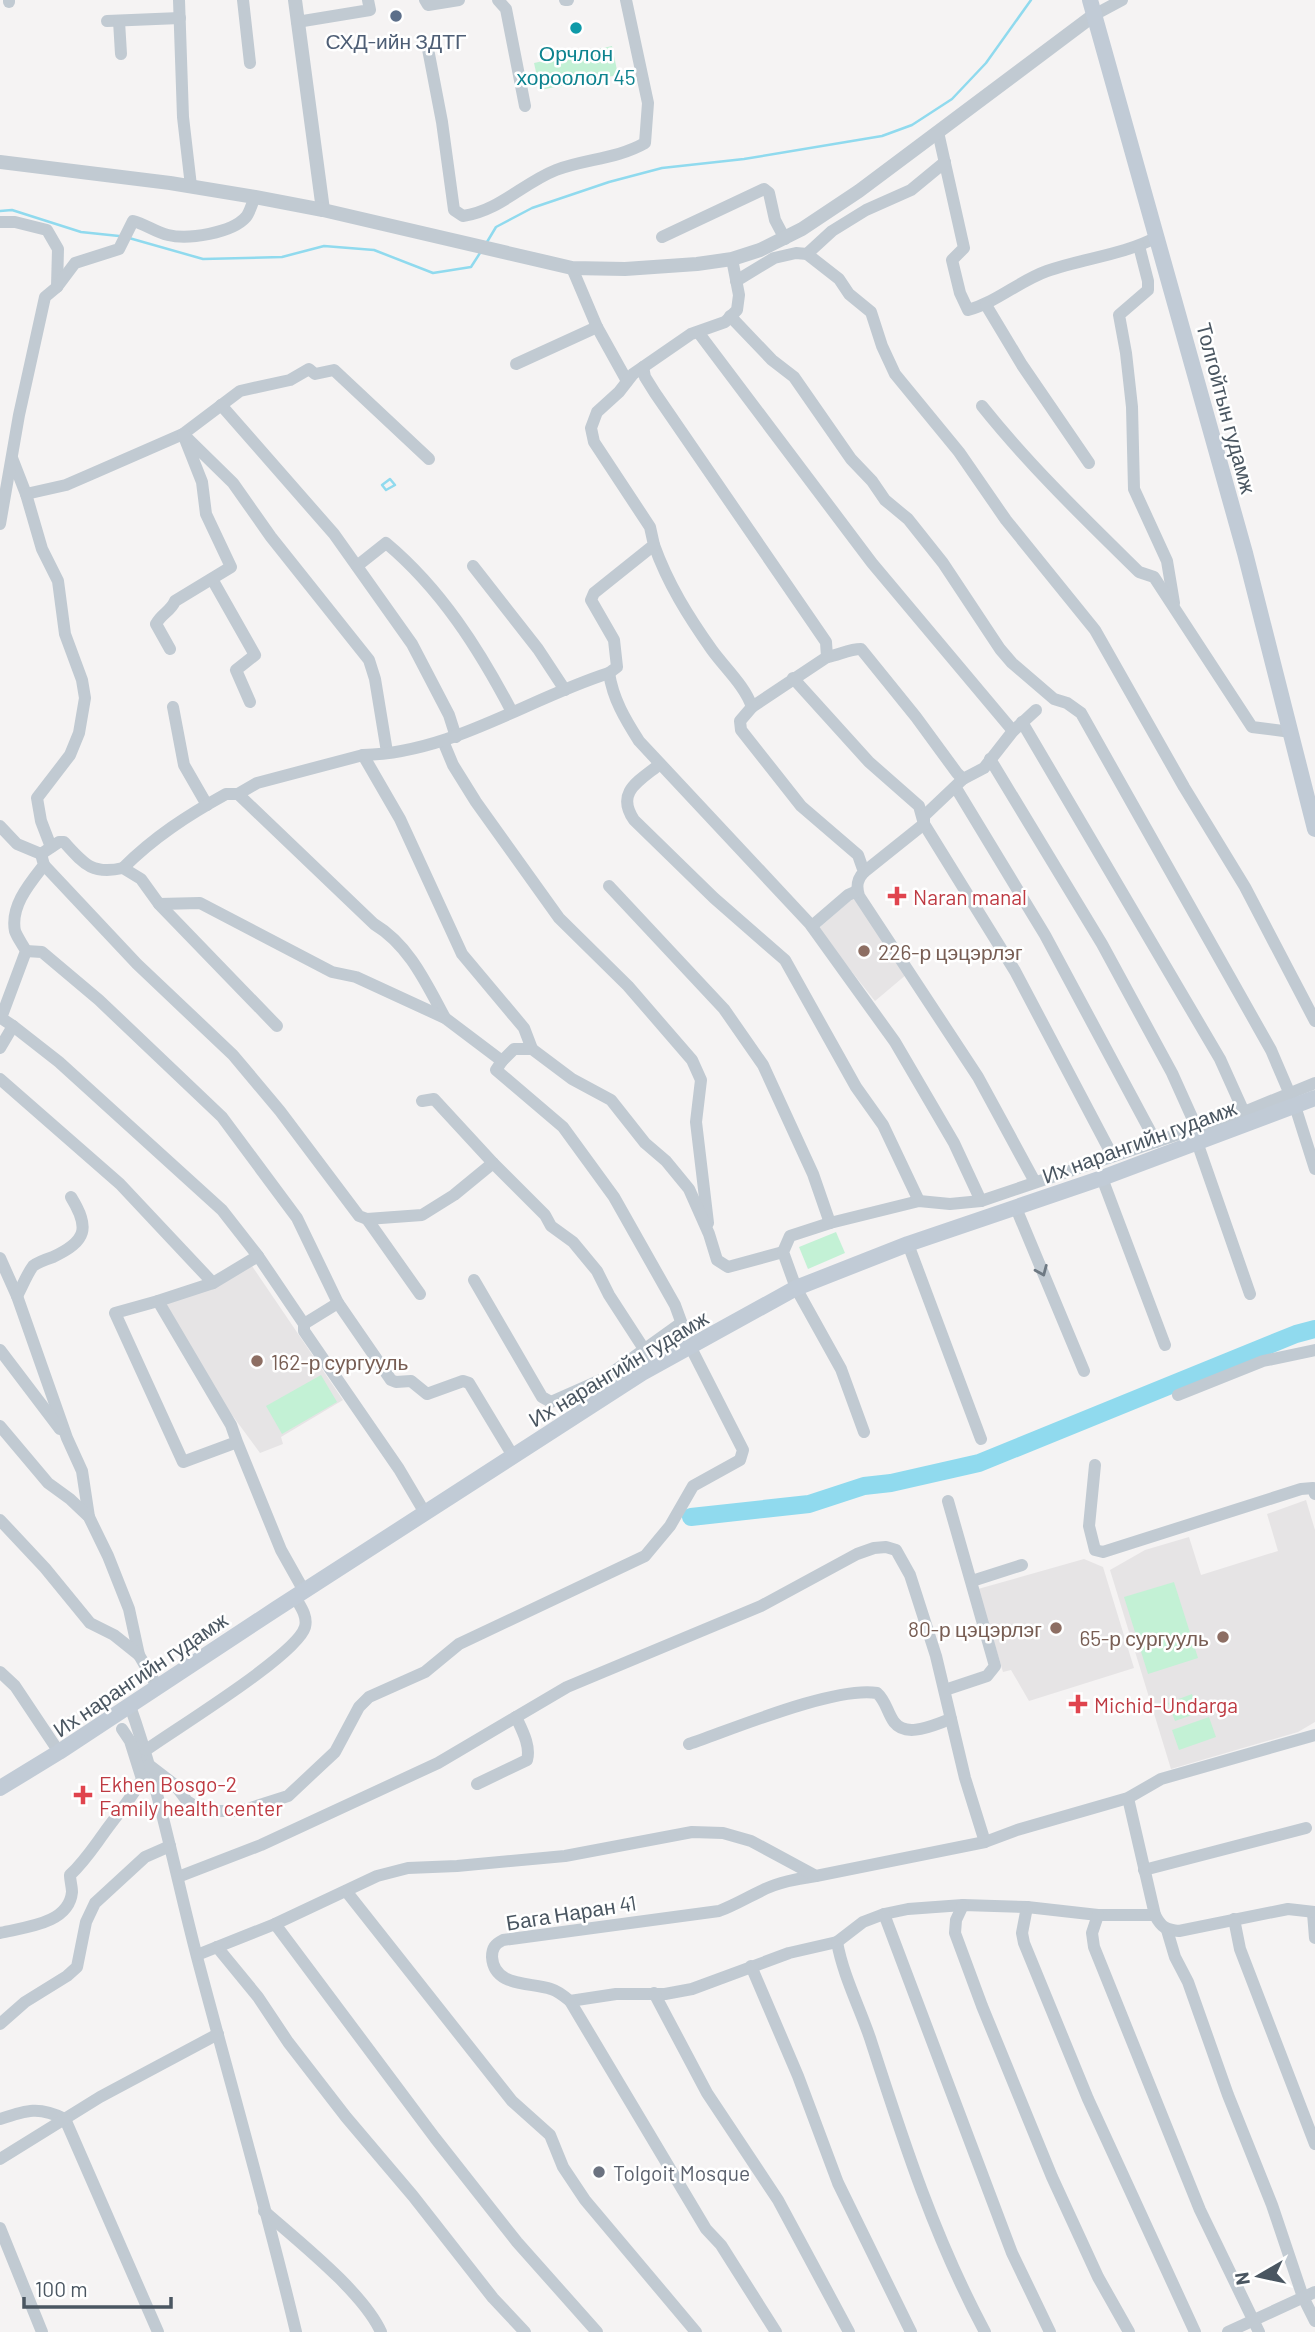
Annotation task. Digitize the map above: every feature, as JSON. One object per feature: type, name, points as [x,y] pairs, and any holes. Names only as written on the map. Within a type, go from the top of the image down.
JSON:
[{"type":"main road","name":"Толгойтын гудамж","points":[[1092,7],[1245,553],[1314,820]]},
{"type":"main road","name":"Их нарангийн гудамж","points":[[0,1788],[654,1366],[796,1288],[908,1244],[1102,1178],[1292,1099],[1315,1098]]},
{"type":"street","points":[[179,0],[183,117],[191,186]]},
{"type":"street","points":[[243,0],[250,63]]},
{"type":"street","points":[[295,0],[323,210]]},
{"type":"street","points":[[297,22],[370,10],[368,0]]},
{"type":"street","points":[[425,0],[428,5],[459,0]]},
{"type":"street","points":[[498,0],[506,9],[525,106]]},
{"type":"street","points":[[428,49],[454,210],[463,216],[472,215],[500,204],[551,172],[627,153],[645,143],[648,103],[626,0]]},
{"type":"street","points":[[0,162],[191,186],[255,197],[323,210],[572,268],[625,270],[697,264],[760,250],[785,239],[833,210],[938,132],[1092,7],[1122,0]]},
{"type":"street","points":[[121,54],[113,21],[180,18]]},
{"type":"street","points":[[938,132],[964,248],[952,260],[960,293],[968,310],[986,305],[1045,272],[1139,246],[1157,237]]},
{"type":"street","points":[[807,254],[832,231],[866,210],[911,190],[945,162]]},
{"type":"street","points":[[662,237],[764,189],[769,193],[775,220],[785,239]]},
{"type":"street","points":[[0,524],[45,297],[57,287],[75,263],[119,248],[133,221],[172,236],[192,237],[229,227],[245,217],[255,197]]},
{"type":"street","points":[[0,222],[15,222],[47,230],[58,249],[57,287]]},
{"type":"street","points":[[1139,246],[1148,281],[1147,290],[1119,315],[1132,407],[1134,489],[1167,561],[1174,607]]},
{"type":"street","points":[[736,281],[774,258],[796,253],[807,254],[838,279],[849,294],[871,312],[895,374],[959,452],[1006,520],[1095,630],[1184,787],[1245,887],[1315,1021]]},
{"type":"street","points":[[732,258],[739,295],[737,310],[725,322],[698,331],[643,367],[597,412],[592,428],[594,442],[650,527],[666,577],[684,612],[747,694],[752,707]]},
{"type":"street","points":[[572,268],[597,327],[627,381]]},
{"type":"street","points":[[986,305],[1022,365],[1089,463]]},
{"type":"street","points":[[730,316],[772,360],[794,377],[851,459],[872,481],[885,500],[908,519],[943,562],[1012,663],[1054,699],[1067,703],[1080,713],[1271,1049],[1292,1099],[1315,1170]]},
{"type":"street","points":[[516,364],[597,327]]},
{"type":"street","points":[[698,331],[872,564],[1018,727],[1200,1024],[1220,1059],[1246,1117]]},
{"type":"street","points":[[643,367],[645,377],[655,393],[826,642],[827,657]]},
{"type":"street","points":[[26,494],[66,485],[183,433],[240,391],[289,380],[309,369],[315,374],[334,370],[429,459]]},
{"type":"street","points":[[220,405],[334,534],[412,644],[449,715],[453,765],[476,802],[559,918],[628,986],[692,1060],[701,1080],[696,1122],[705,1181],[709,1234]]},
{"type":"street","points":[[982,406],[1051,486],[1139,572],[1154,577],[1252,727],[1291,732]]},
{"type":"street","points":[[170,649],[156,624],[160,615],[173,607],[175,601],[231,567],[206,514],[202,482],[183,433]]},
{"type":"street","points":[[183,433],[233,483],[271,537],[369,660],[375,679],[387,752]]},
{"type":"street","points":[[12,458],[42,549],[58,581],[65,634],[82,680],[85,698],[79,733],[70,755],[37,798],[45,855]]},
{"type":"street","points":[[357,566],[386,543],[408,561],[446,604],[491,672],[512,712]]},
{"type":"street","points":[[425,1513],[399,1469],[304,1331],[304,1324],[258,1256],[222,1210],[59,1062],[0,1018],[26,951],[15,930],[17,906],[45,855],[64,842],[83,862],[96,870],[123,868],[147,844],[226,794],[238,794],[257,783],[363,755],[449,739],[609,673],[617,667],[614,640],[591,600],[594,593],[654,545]]},
{"type":"street","points":[[473,566],[538,649],[565,690]]},
{"type":"street","points":[[212,579],[255,655],[236,670],[250,702]]},
{"type":"street","points":[[864,872],[858,855],[801,806],[741,730],[740,721],[752,707],[793,678],[827,657],[850,649],[861,649],[960,783],[1156,1142]]},
{"type":"street","points":[[609,673],[612,693],[639,741],[812,926],[909,1064],[954,1143],[981,1201]]},
{"type":"street","points":[[793,678],[869,762],[919,806],[924,824],[1015,971],[1112,1155]]},
{"type":"street","points":[[173,707],[184,765],[207,805]]},
{"type":"street","points":[[924,824],[924,816],[960,783],[984,768],[1036,710]]},
{"type":"street","points":[[363,755],[400,819],[462,954],[524,1028],[531,1049],[572,1079],[611,1100],[645,1143],[666,1161],[689,1189],[717,1260],[728,1268],[783,1252]]},
{"type":"street","points":[[990,759],[1102,944],[1172,1073],[1199,1137],[1250,1294]]},
{"type":"street","points":[[660,764],[629,792],[626,801],[628,811],[714,898],[785,960],[856,1087],[883,1125],[919,1201]]},
{"type":"street","points":[[238,794],[291,847],[374,924],[386,931],[410,956],[445,1018]]},
{"type":"street","points":[[924,824],[864,872],[859,877],[857,891],[907,972],[978,1077],[1035,1182]]},
{"type":"street","points":[[0,826],[17,844],[45,855],[137,964],[233,1055],[280,1111],[359,1216],[367,1219],[422,1214],[454,1195],[493,1163]]},
{"type":"street","points":[[123,868],[141,879],[159,904],[277,1026]]},
{"type":"street","points":[[609,886],[724,1009],[763,1065],[813,1174],[830,1223]]},
{"type":"street","points":[[812,926],[848,895],[857,891]]},
{"type":"street","points":[[159,904],[200,903],[332,972],[356,977],[445,1018],[502,1060]]},
{"type":"street","points":[[26,951],[42,952],[90,992],[222,1117],[296,1218],[338,1303],[391,1380],[411,1381],[427,1394],[463,1381],[473,1385],[513,1456]]},
{"type":"street","points":[[0,1048],[13,1026]]},
{"type":"street","points":[[149,1765],[176,1785],[187,1801],[203,1811],[241,1811],[288,1796],[335,1752],[359,1707],[369,1698],[425,1672],[459,1644],[645,1556],[670,1526],[693,1486],[740,1460],[743,1450],[690,1346],[675,1305],[614,1197],[563,1127],[496,1070],[514,1049],[531,1049]]},
{"type":"street","points":[[0,1079],[120,1184],[213,1283]]},
{"type":"street","points":[[1292,1099],[1315,1083]]},
{"type":"street","points":[[422,1101],[434,1099],[545,1215],[551,1226],[573,1242],[597,1271],[608,1295],[654,1366]]},
{"type":"street","points":[[864,1432],[841,1369],[796,1288],[783,1252],[790,1236],[919,1201],[950,1204],[981,1201],[1156,1142],[1199,1137]]},
{"type":"street","points":[[1102,1178],[1165,1345]]},
{"type":"street","points":[[17,1296],[34,1265],[67,1250],[80,1239],[84,1225],[82,1215],[71,1197]]},
{"type":"street","points":[[1016,1208],[1084,1371]]},
{"type":"street","points":[[367,1219],[420,1294]]},
{"type":"street","points":[[908,1244],[981,1439]]},
{"type":"street","points":[[237,1442],[183,1462],[114,1317],[116,1312],[213,1283],[258,1256]]},
{"type":"street","points":[[0,1258],[17,1296],[67,1438],[82,1471],[89,1517],[129,1609],[139,1655],[157,1686]]},
{"type":"street","points":[[474,1280],[542,1397],[551,1402],[603,1379],[681,1323]]},
{"type":"street","points":[[146,1750],[272,1664],[302,1634],[306,1624],[299,1594],[231,1425],[158,1301]]},
{"type":"street","points":[[304,1324],[338,1303]]},
{"type":"street","points":[[1178,1395],[1263,1361],[1315,1349]]},
{"type":"street","points":[[0,1350],[67,1438]]},
{"type":"street","points":[[603,1379],[612,1393]]},
{"type":"street","points":[[0,1426],[48,1483],[89,1517]]},
{"type":"street","points":[[1095,1465],[1088,1526],[1095,1550],[1102,1552],[1301,1489],[1313,1488],[1315,1494]]},
{"type":"street","points":[[945,1690],[988,1676],[995,1666],[948,1501]]},
{"type":"street","points":[[0,1520],[45,1568],[90,1623],[114,1635],[139,1655]]},
{"type":"street","points":[[178,1877],[261,1845],[426,1768],[567,1687],[761,1606],[856,1554],[886,1547],[896,1550],[910,1575],[945,1690],[965,1778],[985,1842]]},
{"type":"street","points":[[972,1581],[1022,1565]]},
{"type":"street","points":[[0,1672],[15,1686],[59,1752]]},
{"type":"street","points":[[689,1744],[804,1705],[857,1692],[877,1693],[883,1698],[894,1722],[903,1729],[912,1730],[951,1719]]},
{"type":"street","points":[[130,1706],[146,1750],[296,2332]]},
{"type":"street","points":[[477,1784],[529,1757],[527,1743],[516,1717]]},
{"type":"street","points":[[0,1933],[56,1918],[66,1910],[72,1892],[69,1875],[87,1859],[129,1802],[142,1779],[130,1741],[122,1729]]},
{"type":"street","points":[[197,1955],[275,1924],[377,1875],[408,1868],[565,1856],[692,1832],[723,1833],[751,1841],[816,1876],[985,1842],[1017,1829],[1128,1798],[1161,1779],[1315,1735]]},
{"type":"street","points":[[1128,1798],[1155,1915],[1160,1925],[1167,1930],[1175,1957],[1188,1982],[1228,2095],[1309,2294],[1315,2321]]},
{"type":"street","points":[[1144,1870],[1306,1828]]},
{"type":"street","points":[[0,2024],[25,2002],[67,1976],[77,1966],[86,1922],[95,1903],[145,1857],[170,1846]]},
{"type":"street","name":"Бага Наран 41","points":[[570,2001],[554,1989],[507,1980],[498,1974],[493,1966],[492,1951],[496,1943],[572,1929],[719,1911],[740,1904],[761,1890],[786,1881],[816,1876]]},
{"type":"street","points":[[346,1891],[512,2101],[550,2135],[563,2167],[585,2200],[696,2332]]},
{"type":"street","points":[[963,1905],[956,1920],[955,1934],[982,2006],[1052,2177],[1098,2277],[1129,2332]]},
{"type":"street","points":[[776,2332],[720,2245],[706,2228],[570,2001],[616,1994],[665,1994],[692,1989],[789,1953],[837,1942],[863,1922],[884,1914],[936,1906],[1027,1907],[1098,1915],[1155,1915]]},
{"type":"street","points":[[1027,1907],[1022,1933],[1024,1943],[1088,2099],[1195,2332]]},
{"type":"street","points":[[1167,1930],[1199,1928],[1288,1909],[1314,1912],[1315,1938]]},
{"type":"street","points":[[884,1914],[1012,2253],[1050,2332]]},
{"type":"street","points":[[1098,1915],[1092,1933],[1094,1947],[1200,2210],[1257,2326]]},
{"type":"street","points":[[1234,1919],[1240,1949],[1315,2144]]},
{"type":"street","points":[[275,1924],[493,2211],[597,2332]]},
{"type":"street","points":[[837,1942],[840,1958],[869,2034],[911,2168],[959,2284],[985,2332]]},
{"type":"street","points":[[217,1947],[258,1997],[288,2042],[346,2117],[525,2332]]},
{"type":"street","points":[[751,1966],[798,2076],[838,2183],[911,2332]]},
{"type":"street","points":[[654,1993],[706,2093],[778,2200],[849,2332]]},
{"type":"street","points":[[0,2159],[100,2097],[218,2034]]},
{"type":"street","points":[[0,2119],[34,2109],[51,2112],[65,2119],[158,2332]]},
{"type":"street","points":[[264,2211],[348,2288],[373,2315],[381,2332]]},
{"type":"street","points":[[0,2228],[42,2332]]},
{"type":"street","points":[[1228,2332],[1257,2326],[1309,2294]]},
{"type":"shaded area","name":"226-р цэцэрлэг","points":[[854,897],[907,974],[875,1001],[818,929]]},
{"type":"shaded area","name":"162-р сургууль","points":[[252,1266],[343,1400],[281,1437],[283,1444],[260,1453],[221,1400],[165,1302]]},
{"type":"shaded area","name":"65-р сургууль","points":[[1306,1500],[1315,1530],[1315,1722],[1298,1732],[1171,1769],[1110,1570],[1145,1550],[1189,1537],[1201,1575],[1278,1551],[1267,1514]]},
{"type":"shaded area","name":"80-р цэцэрлэг","points":[[1084,1559],[1103,1567],[1134,1668],[1029,1701],[1011,1670],[1003,1672],[978,1589]]},
{"type":"green space","points":[[612,46],[618,75],[540,90],[534,63]]},
{"type":"green space","points":[[836,1232],[845,1253],[808,1269],[799,1247]]},
{"type":"green space","points":[[321,1375],[337,1402],[282,1434],[266,1406]]},
{"type":"green space","points":[[1174,1582],[1198,1658],[1148,1674],[1124,1597]]},
{"type":"green space","points":[[1192,1694],[1198,1713],[1175,1721],[1168,1703]]},
{"type":"green space","points":[[1209,1717],[1216,1737],[1179,1750],[1172,1730]]},
{"type":"waterway","points":[[487,242],[496,227],[532,208],[609,182],[662,168],[744,159],[882,136],[912,125],[952,99],[986,63],[1031,0]]},
{"type":"waterway","points":[[0,211],[12,210],[81,232],[119,236]]},
{"type":"waterway","points":[[129,238],[203,259],[282,257],[324,246],[374,250],[433,273],[471,267],[480,253]]},
{"type":"waterway","points":[[390,479],[395,485],[386,490],[382,485],[390,479]]},
{"type":"waterway","points":[[691,1517],[809,1504],[864,1486],[891,1483],[979,1463],[1296,1334],[1315,1329]]},
{"type":"place","name":"СХД-ийн ЗДТГ","points":[[396,16]]},
{"type":"place","name":"Орчлон хороолол 45","points":[[576,28]]},
{"type":"place","name":"Naran manal","points":[[897,896]]},
{"type":"place","name":"226-р цэцэрлэг","points":[[864,951]]},
{"type":"place","name":"162-р сургууль","points":[[257,1361]]},
{"type":"place","name":"80-р цэцэрлэг","points":[[1056,1628]]},
{"type":"place","name":"65-р сургууль","points":[[1223,1637]]},
{"type":"place","name":"Michid-Undarga","points":[[1078,1704]]},
{"type":"place","name":"Ekhen Bosgo-2 Family health center","points":[[83,1795]]},
{"type":"place","name":"Tolgoit Mosque","points":[[599,2172]]}]
